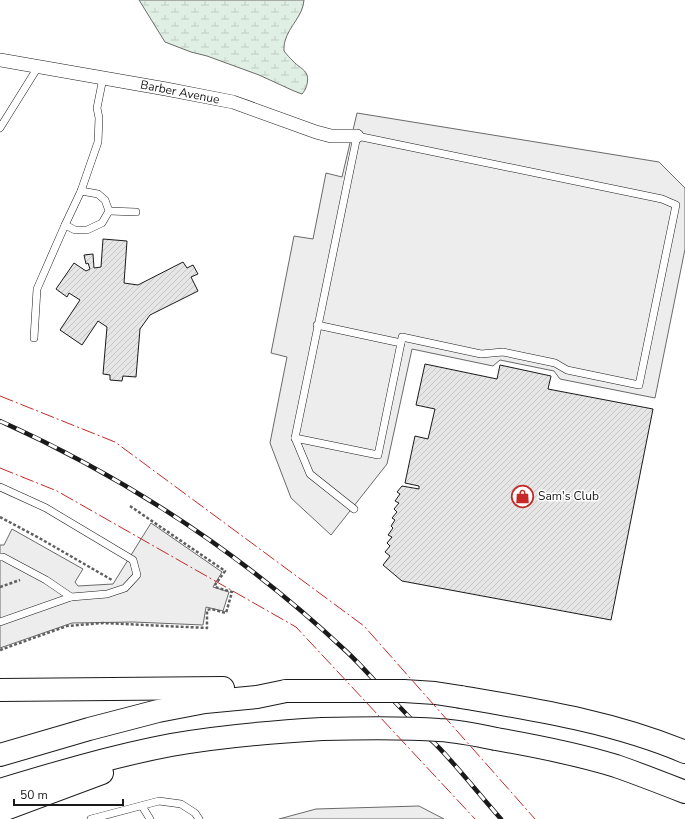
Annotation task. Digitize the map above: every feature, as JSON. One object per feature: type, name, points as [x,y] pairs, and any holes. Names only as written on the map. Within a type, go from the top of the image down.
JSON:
[{"type":"highway","points":[[0,690],[234,688],[286,691],[404,691],[436,693],[579,719],[645,737],[685,752]]},
{"type":"highway","points":[[0,755],[158,711],[205,702],[286,691]]},
{"type":"highway","points":[[0,790],[75,767],[176,744],[271,732],[322,729],[386,728],[440,730],[470,734],[587,758],[641,775],[685,792]]},
{"type":"highway","points":[[0,811],[176,744]]},
{"type":"street","name":"Barber Avenue","points":[[0,60],[233,102],[316,132],[331,136],[357,136]]},
{"type":"lane","points":[[0,128],[38,67]]},
{"type":"lane","points":[[34,338],[37,288],[81,191],[98,142],[99,118],[97,108],[103,78]]},
{"type":"lane","points":[[295,438],[378,455],[402,337],[481,354],[503,352],[554,363],[567,370],[639,385],[676,205],[662,199],[357,136],[295,438],[310,474],[354,509]]},
{"type":"lane","points":[[81,191],[98,194],[105,200],[109,212]]},
{"type":"lane","points":[[109,212],[136,212]]},
{"type":"lane","points":[[65,225],[75,230],[87,230],[102,222],[109,212]]},
{"type":"lane","points":[[318,325],[401,342]]},
{"type":"lane","points":[[0,487],[46,508],[133,560],[137,575],[125,588],[108,594],[71,597],[0,622]]},
{"type":"lane","points":[[0,557],[3,557],[46,580],[71,597]]},
{"type":"lane","points":[[91,819],[101,818],[159,801],[182,804],[195,813],[199,819]]},
{"type":"lane","points":[[142,806],[150,819]]},
{"type":"path","points":[[0,650],[67,626],[103,623],[207,628],[207,610],[211,609],[226,613],[232,592],[215,587],[225,571],[130,506]]},
{"type":"path","points":[[0,517],[112,580]]},
{"type":"path","points":[[0,587],[20,580]]},
{"type":"green space","points":[[139,0],[304,0],[299,16],[284,43],[284,51],[306,73],[308,80],[305,90],[302,94],[259,75],[165,42]]},
{"type":"shaded area","points":[[357,113],[659,162],[685,188],[685,249],[655,398],[560,379],[554,371],[500,360],[493,366],[412,349],[387,464],[331,535],[291,498],[270,443],[287,357],[271,353],[294,236],[313,239],[326,173],[342,177]]},
{"type":"shaded area","points":[[151,523],[222,572],[213,587],[229,592],[223,611],[206,607],[203,625],[133,622],[72,623],[0,648],[0,545],[4,545],[12,529],[83,569],[75,582],[78,586],[113,584]]},
{"type":"shaded area","points":[[419,806],[444,819],[279,819],[316,809]]},
{"type":"building","points":[[103,239],[127,241],[124,283],[138,285],[183,262],[187,268],[193,265],[198,274],[191,277],[198,291],[150,315],[140,329],[136,377],[123,376],[122,381],[110,380],[110,375],[103,374],[107,327],[98,321],[82,345],[60,330],[80,300],[69,293],[67,297],[56,289],[74,263],[86,271],[90,269],[88,263],[86,264],[84,255],[93,254],[94,268],[101,267]]},
{"type":"building","points":[[425,364],[497,379],[500,365],[551,376],[548,389],[653,409],[611,620],[402,581],[383,565],[390,556],[385,552],[390,546],[387,543],[392,537],[388,535],[393,528],[391,526],[395,520],[392,518],[397,512],[394,509],[399,503],[395,501],[400,494],[397,492],[402,486],[419,489],[419,486],[405,483],[415,436],[428,439],[435,409],[416,405]]},
{"type":"railway","points":[[0,421],[47,443],[139,494],[183,522],[268,583],[357,661],[444,753],[501,819]]},
{"type":"power","points":[[0,396],[115,442],[364,626],[535,819]]},
{"type":"power","points":[[0,468],[57,491],[296,627],[475,819]]},
{"type":"place","name":"Sam's Club","points":[[523,496]]}]
